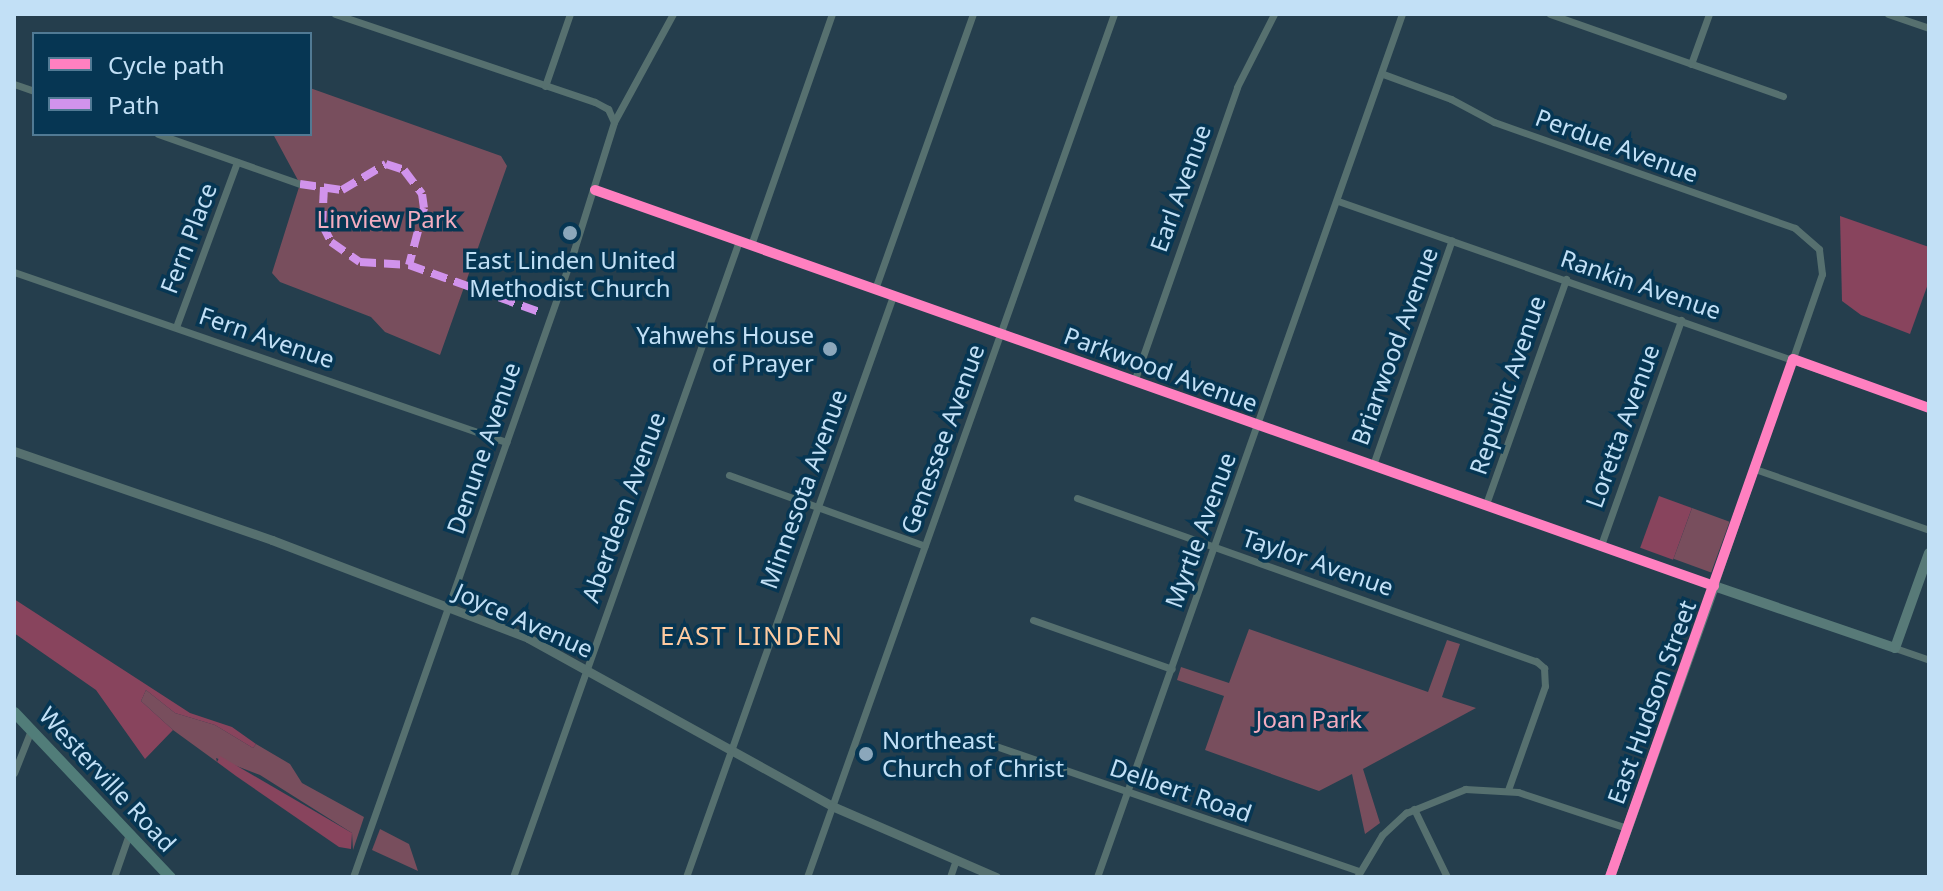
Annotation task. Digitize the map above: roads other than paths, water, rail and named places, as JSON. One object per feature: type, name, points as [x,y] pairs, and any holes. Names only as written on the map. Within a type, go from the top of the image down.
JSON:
[{"type":"main road","points":[[1895,648],[1929,553]]},
{"type":"main road","name":"Parkwood Avenue","points":[[1714,586],[1895,648]]},
{"type":"main road","name":"East Hudson Street","points":[[1610,877],[1714,586]]},
{"type":"main road","name":"Westerville Road","points":[[14,712],[170,877]]},
{"type":"street","points":[[335,14],[595,102],[608,109],[614,122]]},
{"type":"street","points":[[545,86],[570,14]]},
{"type":"street","name":"Denune Avenue","points":[[353,877],[595,190],[614,122],[673,14]]},
{"type":"street","points":[[751,245],[832,14]]},
{"type":"street","points":[[875,289],[973,14]]},
{"type":"street","name":"Genessee Avenue","points":[[807,877],[1114,14]]},
{"type":"street","name":"Earl Avenue","points":[[1135,379],[1237,87],[1274,14]]},
{"type":"street","name":"Myrtle Avenue","points":[[1097,877],[1402,14]]},
{"type":"street","points":[[1550,14],[1783,96]]},
{"type":"street","points":[[1691,64],[1709,14]]},
{"type":"street","points":[[1888,14],[1929,28]]},
{"type":"street","name":"Perdue Avenue","points":[[1383,74],[1451,99],[1494,122],[1795,228],[1813,242],[1822,266]]},
{"type":"street","points":[[164,136],[300,184]]},
{"type":"street","name":"Fern Place","points":[[176,327],[237,162]]},
{"type":"street","name":"Parkwood Avenue","points":[[595,190],[1714,586]]},
{"type":"street","name":"Rankin Avenue","points":[[1338,201],[1929,408]]},
{"type":"street","name":"Briarwood Avenue","points":[[1373,465],[1452,240]]},
{"type":"street","name":"Aberdeen Avenue","points":[[513,877],[739,241]]},
{"type":"street","name":"East Hudson Street","points":[[1714,586],[1822,266]]},
{"type":"street","name":"Fern Avenue","points":[[14,272],[506,442]]},
{"type":"street","name":"Republic Avenue","points":[[1486,504],[1566,279]]},
{"type":"street","name":"Minnesota Avenue","points":[[686,877],[893,296]]},
{"type":"street","name":"Loretta Avenue","points":[[1601,545],[1681,320]]},
{"type":"street","name":"Joyce Avenue","points":[[14,451],[528,638],[832,806],[996,877]]},
{"type":"street","points":[[1755,469],[1929,530]]},
{"type":"street","points":[[729,475],[925,546]]},
{"type":"street","name":"Taylor Avenue","points":[[1077,498],[1527,656],[1544,668],[1545,686],[1508,790]]},
{"type":"street","points":[[1033,620],[1172,669]]},
{"type":"street","name":"Parkwood Avenue","points":[[1895,648],[1929,660]]},
{"type":"street","points":[[14,773],[31,730]]},
{"type":"street","name":"Delbert Road","points":[[990,744],[1358,874]]},
{"type":"street","points":[[1358,874],[1382,835],[1414,809],[1465,789],[1508,790],[1627,828]]},
{"type":"street","points":[[1414,809],[1447,877]]},
{"type":"street","points":[[114,877],[129,833]]},
{"type":"street","points":[[950,877],[956,860]]},
{"type":"place","name":"East Linden United Methodist Church","points":[[570,233]]},
{"type":"place","name":"Yahwehs House of Prayer","points":[[830,349]]},
{"type":"place","name":"Northeast Church of Christ","points":[[866,754]]},
{"type":"district","name":"EAST LINDEN","points":[[752,636]]},
{"type":"park label","name":"Linview Park","points":[[387,219]]},
{"type":"park label","name":"Joan Park","points":[[1309,719]]}]
